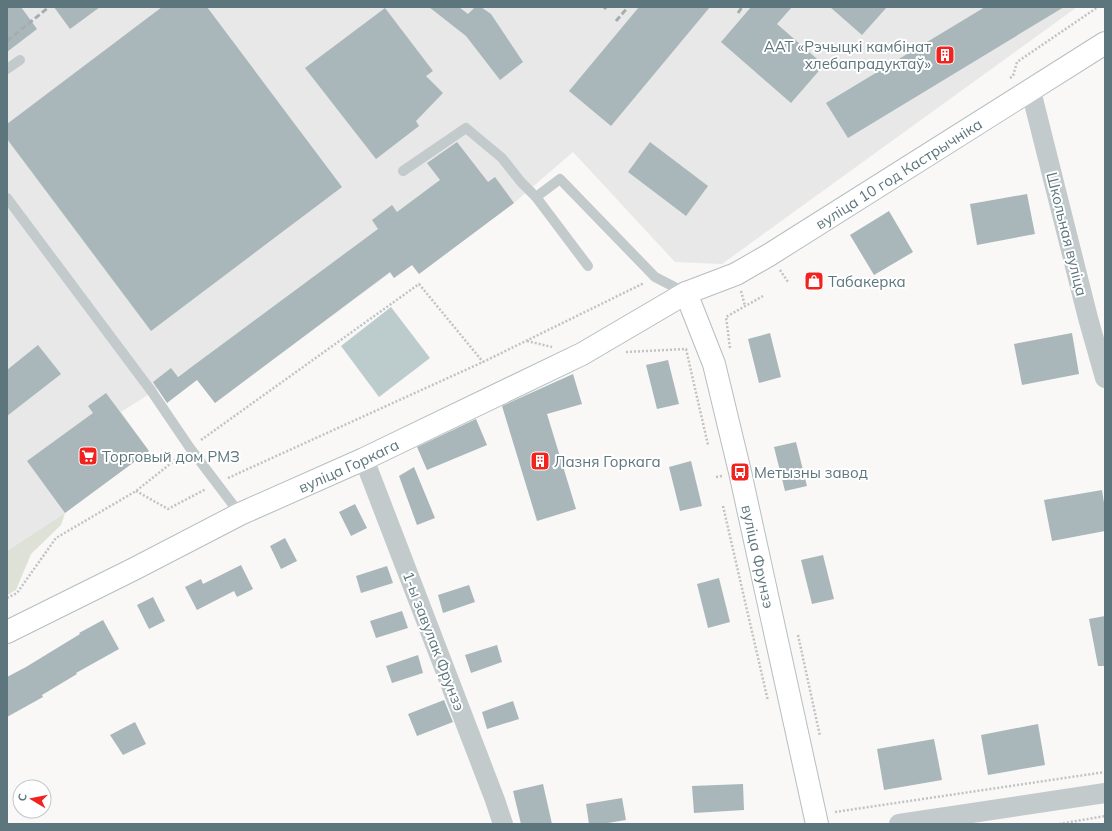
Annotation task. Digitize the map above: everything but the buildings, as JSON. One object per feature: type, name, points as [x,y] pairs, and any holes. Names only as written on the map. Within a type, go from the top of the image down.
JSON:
[{"type":"street","name":"вуліца 10 год Кастрычніка","points":[[686,293],[736,274],[763,259],[1032,91],[1105,43]]},
{"type":"street","name":"Школьная вуліца","points":[[1032,91],[1088,318],[1105,378]]},
{"type":"street","name":"вуліца Горкага","points":[[7,632],[240,514],[364,460],[582,354],[686,293]]},
{"type":"street","name":"вуліца Фрунзэ","points":[[686,293],[714,364],[820,821]]},
{"type":"street","name":"1-ы завулак Фрунзэ","points":[[364,460],[493,793],[503,824]]},
{"type":"street","points":[[899,824],[1105,793]]},
{"type":"lane","points":[[7,69],[20,60]]},
{"type":"lane","points":[[403,170],[466,128],[502,158],[521,182],[536,197],[588,266]]},
{"type":"lane","points":[[536,197],[560,178],[655,277],[686,293]]},
{"type":"lane","points":[[7,198],[152,392],[190,448],[240,514]]},
{"type":"path","points":[[136,491],[168,510],[217,483],[527,341],[655,277]]},
{"type":"path","points":[[7,598],[17,593],[56,538],[136,491],[190,448],[419,284],[482,362]]},
{"type":"path","points":[[691,372],[731,358],[726,317],[764,296]]},
{"type":"path","points":[[527,341],[582,354]]},
{"type":"path","points":[[622,352],[686,349],[708,445]]},
{"type":"path","points":[[723,506],[770,708]]},
{"type":"path","points":[[820,821],[1105,772]]},
{"type":"path","points":[[1059,824],[1105,816]]},
{"type":"shaded area","points":[[7,7],[1077,7],[722,264],[675,262],[573,152],[514,203],[419,274],[412,265],[394,278],[390,273],[215,403],[189,369],[121,412],[149,451],[65,513],[7,551]]},
{"type":"shaded area","points":[[391,307],[430,358],[379,397],[341,346]]},
{"type":"shaded area","points":[[65,513],[61,525],[31,554],[16,590],[7,595],[7,551]]},
{"type":"railway","points":[[7,41],[49,7]]},
{"type":"railway","points":[[616,21],[628,7]]},
{"type":"railway","points":[[738,13],[742,7]]},
{"type":"place","name":"ААТ «Рэчыцкі камбінат хлебапрадуктаў»","points":[[945,55]]},
{"type":"place","name":"Табакерка","points":[[814,281]]},
{"type":"place","name":"Торговый дом РМЗ","points":[[88,456]]},
{"type":"place","name":"Лазня Горкага","points":[[540,461]]},
{"type":"place","name":"Метызны завод","points":[[740,472]]}]
